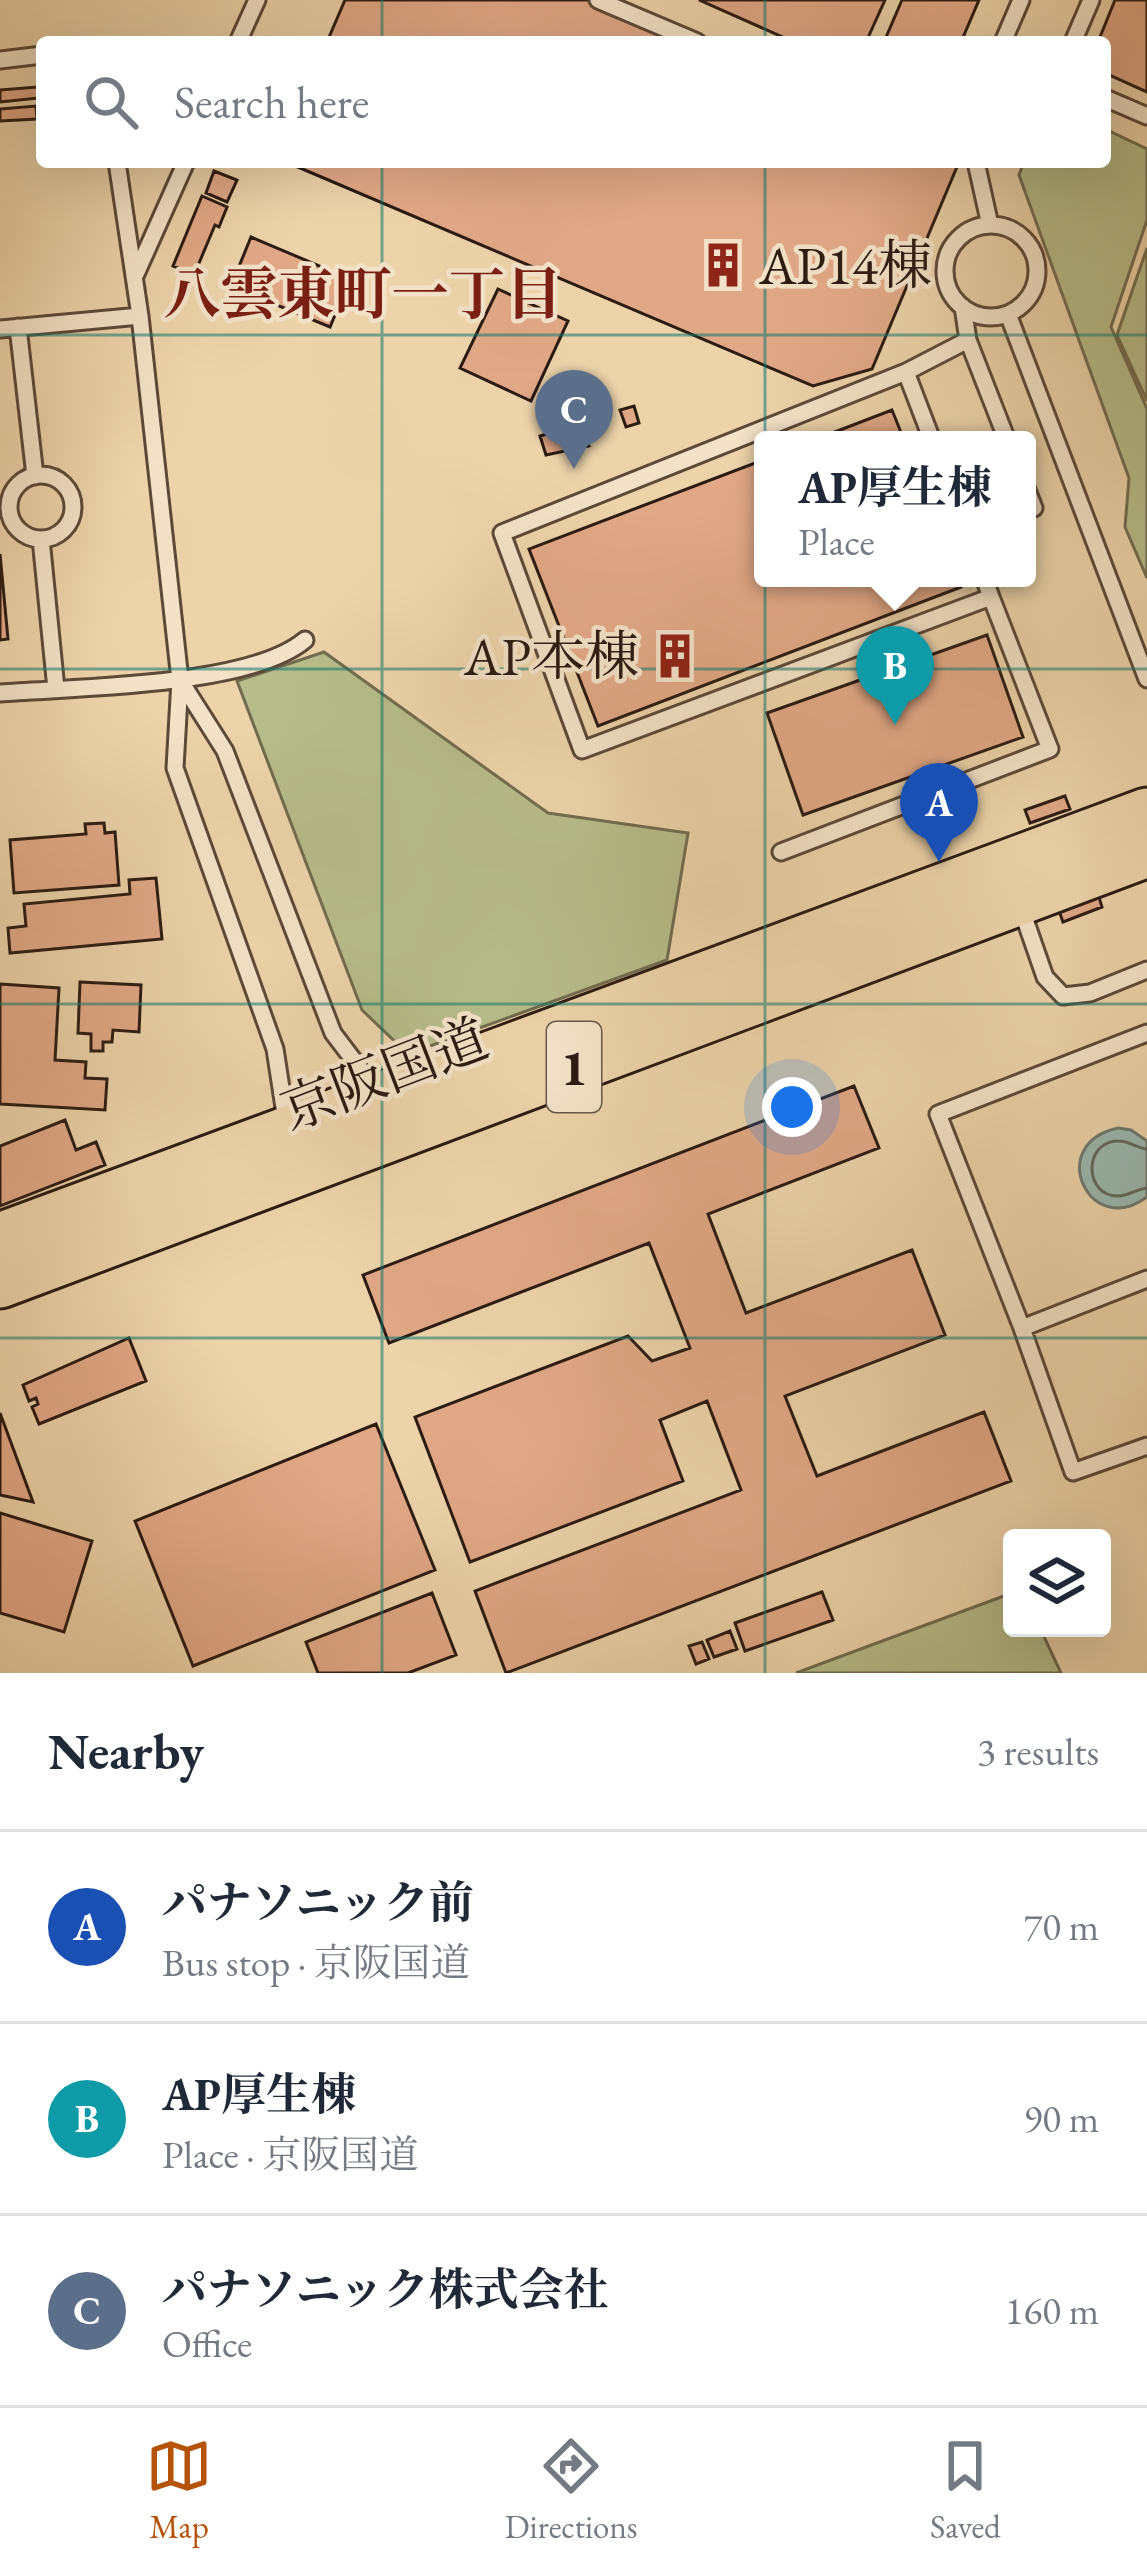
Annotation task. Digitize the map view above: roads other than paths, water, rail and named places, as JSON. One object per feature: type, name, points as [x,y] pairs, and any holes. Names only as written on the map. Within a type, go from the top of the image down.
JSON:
[{"type":"highway","name":"京阪国道","points":[[391,1115],[1147,814]]},
{"type":"highway","name":"京阪国道","points":[[0,1239],[291,1152],[1147,851]]},
{"type":"highway","name":"京阪国道","points":[[0,1282],[291,1152]]},
{"type":"lane","points":[[241,36],[257,0]]},
{"type":"lane","points":[[598,0],[683,36]]},
{"type":"lane","points":[[1006,36],[1021,0]]},
{"type":"lane","points":[[1076,36],[1091,0]]},
{"type":"lane","points":[[0,60],[36,56]]},
{"type":"lane","points":[[1111,101],[1147,116]]},
{"type":"lane","points":[[118,168],[140,316],[180,680],[175,768],[275,1049],[291,1152]]},
{"type":"lane","points":[[135,277],[182,168]]},
{"type":"lane","points":[[977,168],[990,226]]},
{"type":"lane","points":[[963,307],[992,317],[1021,308],[1036,284],[1035,256],[1017,234],[990,226],[961,237],[951,249],[946,280],[963,307],[968,340],[1003,431]]},
{"type":"lane","points":[[1008,314],[1147,679]]},
{"type":"lane","points":[[0,329],[140,316]]},
{"type":"lane","points":[[18,327],[35,476]]},
{"type":"lane","points":[[757,431],[906,372],[968,340]]},
{"type":"lane","points":[[906,372],[929,431]]},
{"type":"lane","points":[[754,432],[502,532],[583,749],[991,597]]},
{"type":"lane","points":[[35,476],[56,479],[73,504],[61,533],[41,539],[22,533],[10,516],[11,496],[35,476]]},
{"type":"lane","points":[[41,539],[56,689]]},
{"type":"lane","points":[[781,852],[1050,749],[987,587]]},
{"type":"lane","points":[[0,693],[180,680],[286,656],[305,640]]},
{"type":"lane","points":[[180,680],[225,751],[333,1033],[391,1115]]},
{"type":"lane","points":[[1018,899],[1045,977],[1063,996],[1090,993],[1147,970]]},
{"type":"lane","points":[[1147,1033],[938,1114],[1073,1472],[1147,1446]]},
{"type":"lane","points":[[1022,1328],[1147,1280]]},
{"type":"water","points":[[1118,1128],[1147,1141],[1147,1197],[1126,1207],[1108,1207],[1083,1185],[1080,1168],[1083,1152],[1096,1137]]},
{"type":"place","name":"AP14棟","points":[[723,265]]},
{"type":"place","name":"パナソニック株式会社","points":[[574,469]]},
{"type":"place","name":"AP本棟","points":[[675,656]]},
{"type":"place","name":"AP厚生棟","points":[[895,725]]},
{"type":"place","name":"パナソニック前","points":[[939,862]]},
{"type":"district","name":"八雲東町一丁目","points":[[363,294]]}]
